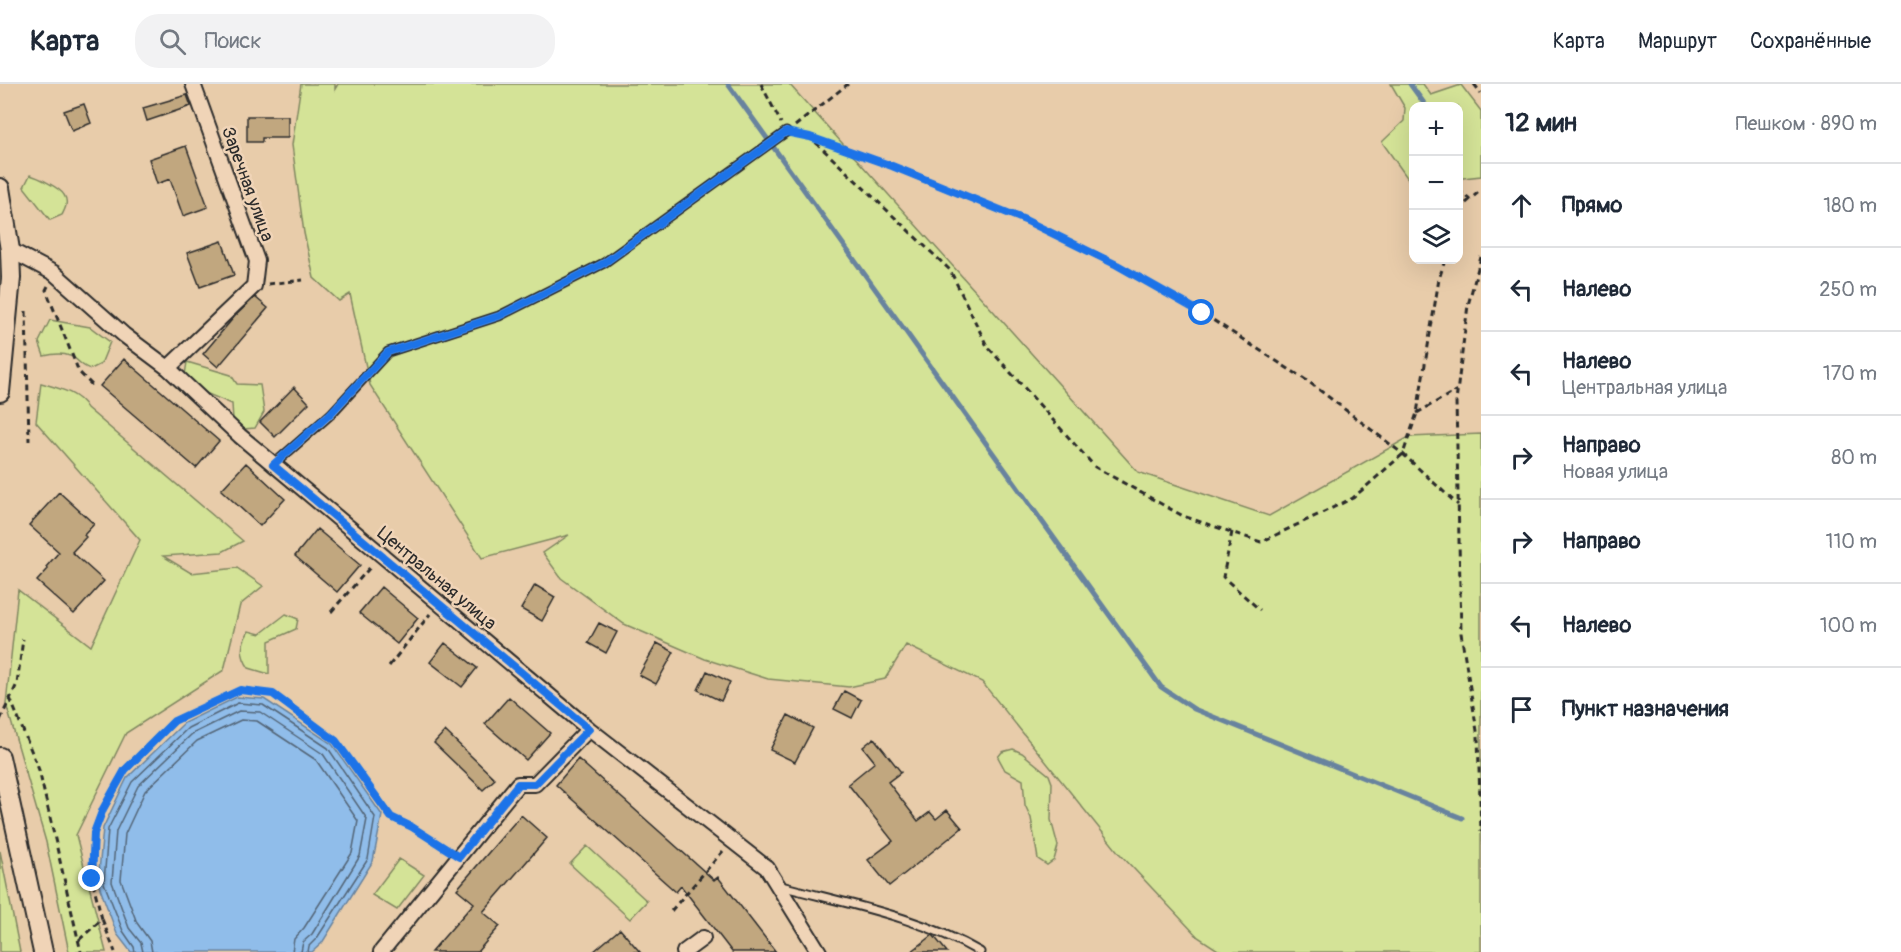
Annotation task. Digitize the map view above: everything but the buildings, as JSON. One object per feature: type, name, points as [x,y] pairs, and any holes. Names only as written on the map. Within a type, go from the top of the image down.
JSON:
[{"type":"street","name":"Заречная улица","points":[[193,84],[257,261],[254,286]]},
{"type":"street","points":[[0,188],[10,250],[11,278],[0,392]]},
{"type":"street","name":"Центральная улица","points":[[10,250],[54,273],[124,335],[168,369],[273,465],[439,604],[589,729],[767,868],[819,952]]},
{"type":"street","points":[[168,369],[254,286]]},
{"type":"street","points":[[381,952],[518,784],[535,784],[589,729]]},
{"type":"street","points":[[0,757],[43,952]]},
{"type":"street","points":[[684,952],[703,938]]},
{"type":"lane","points":[[273,465],[330,414],[388,352],[499,316],[604,263],[786,132]]},
{"type":"lane","points":[[778,886],[889,914],[959,940],[980,952]]},
{"type":"path","points":[[761,84],[786,132]]},
{"type":"path","points":[[786,132],[848,84]]},
{"type":"path","points":[[1474,84],[1481,93]]},
{"type":"path","points":[[786,132],[810,137],[892,166],[1025,220],[1117,265],[1202,313],[1309,382],[1403,454],[1458,505]]},
{"type":"path","points":[[810,137],[950,270],[987,346],[1095,467],[1183,516],[1261,542],[1353,498],[1403,454],[1417,413],[1443,264]]},
{"type":"path","points":[[1463,205],[1481,190]]},
{"type":"path","points":[[1463,194],[1470,199]]},
{"type":"path","points":[[1481,257],[1468,305],[1456,400],[1461,633],[1478,737],[1481,832]]},
{"type":"path","points":[[54,273],[46,290],[79,372],[94,387]]},
{"type":"path","points":[[254,286],[303,280]]},
{"type":"path","points":[[26,300],[29,441]]},
{"type":"path","points":[[1417,413],[1457,390]]},
{"type":"path","points":[[1232,532],[1223,577],[1260,610]]},
{"type":"path","points":[[331,612],[381,555]]},
{"type":"path","points":[[389,666],[439,604]]},
{"type":"path","points":[[0,720],[16,684],[23,639]]},
{"type":"path","points":[[115,952],[102,919],[92,879],[94,833],[103,809],[125,770],[174,721],[240,690],[273,694],[336,741],[391,817],[412,827],[459,857]]},
{"type":"path","points":[[10,698],[39,770],[81,952]]},
{"type":"path","points":[[670,911],[732,841]]},
{"type":"path","points":[[79,940],[102,919]]},
{"type":"green space","points":[[301,84],[335,84],[335,89],[338,84],[789,84],[1138,472],[1269,516],[1409,437],[1481,434],[1481,952],[1221,952],[1198,937],[1119,853],[982,682],[906,645],[885,679],[849,687],[768,679],[705,659],[624,624],[561,578],[543,553],[569,535],[482,558],[370,385],[350,294],[339,301],[314,278],[304,233],[292,145]]},
{"type":"green space","points":[[1391,84],[1423,84],[1431,95],[1461,85],[1481,111],[1481,176],[1463,178],[1463,102],[1409,102],[1409,180],[1382,142],[1404,121],[1405,108]]},
{"type":"green space","points":[[30,175],[48,183],[64,195],[66,203],[62,215],[50,220],[24,187]]},
{"type":"green space","points":[[50,320],[90,327],[110,342],[101,364],[91,369],[67,355],[44,356],[39,342]]},
{"type":"green space","points":[[187,362],[231,375],[237,384],[260,385],[264,412],[255,428],[243,429],[233,420],[232,404],[196,389],[185,375]]},
{"type":"green space","points":[[41,383],[67,391],[78,398],[243,541],[222,552],[163,556],[191,573],[237,568],[263,586],[240,605],[224,670],[126,733],[76,835],[106,952],[69,952],[46,842],[6,704],[18,590],[91,646],[140,540],[36,422]]},
{"type":"green space","points":[[286,614],[298,619],[296,629],[269,641],[269,674],[249,668],[242,650],[249,631],[260,634]]},
{"type":"green space","points":[[1013,749],[1022,753],[1049,775],[1052,783],[1051,820],[1058,846],[1054,860],[1047,865],[1038,859],[1031,818],[1025,805],[1023,780],[1005,770],[998,757],[1002,752]]},
{"type":"green space","points":[[587,846],[647,901],[630,919],[570,864]]},
{"type":"green space","points":[[0,851],[20,952],[0,952]]},
{"type":"green space","points":[[399,859],[424,875],[397,910],[372,895]]},
{"type":"water","points":[[237,697],[264,699],[332,744],[382,815],[373,861],[322,943],[312,952],[131,952],[117,934],[98,883],[103,828],[127,778],[184,723]]},
{"type":"waterway","points":[[728,84],[1161,687],[1194,709],[1462,818]]},
{"type":"waterway","points":[[1410,84],[1423,102]]},
{"type":"route","points":[[92,879],[94,833],[103,809],[125,770],[174,721],[240,690],[273,694],[336,741],[391,817],[412,827],[459,857],[518,784],[535,784],[589,729],[273,465],[330,414],[388,352],[499,316],[604,263],[786,132],[810,137],[892,166],[1025,220],[1117,265],[1202,313]]}]
